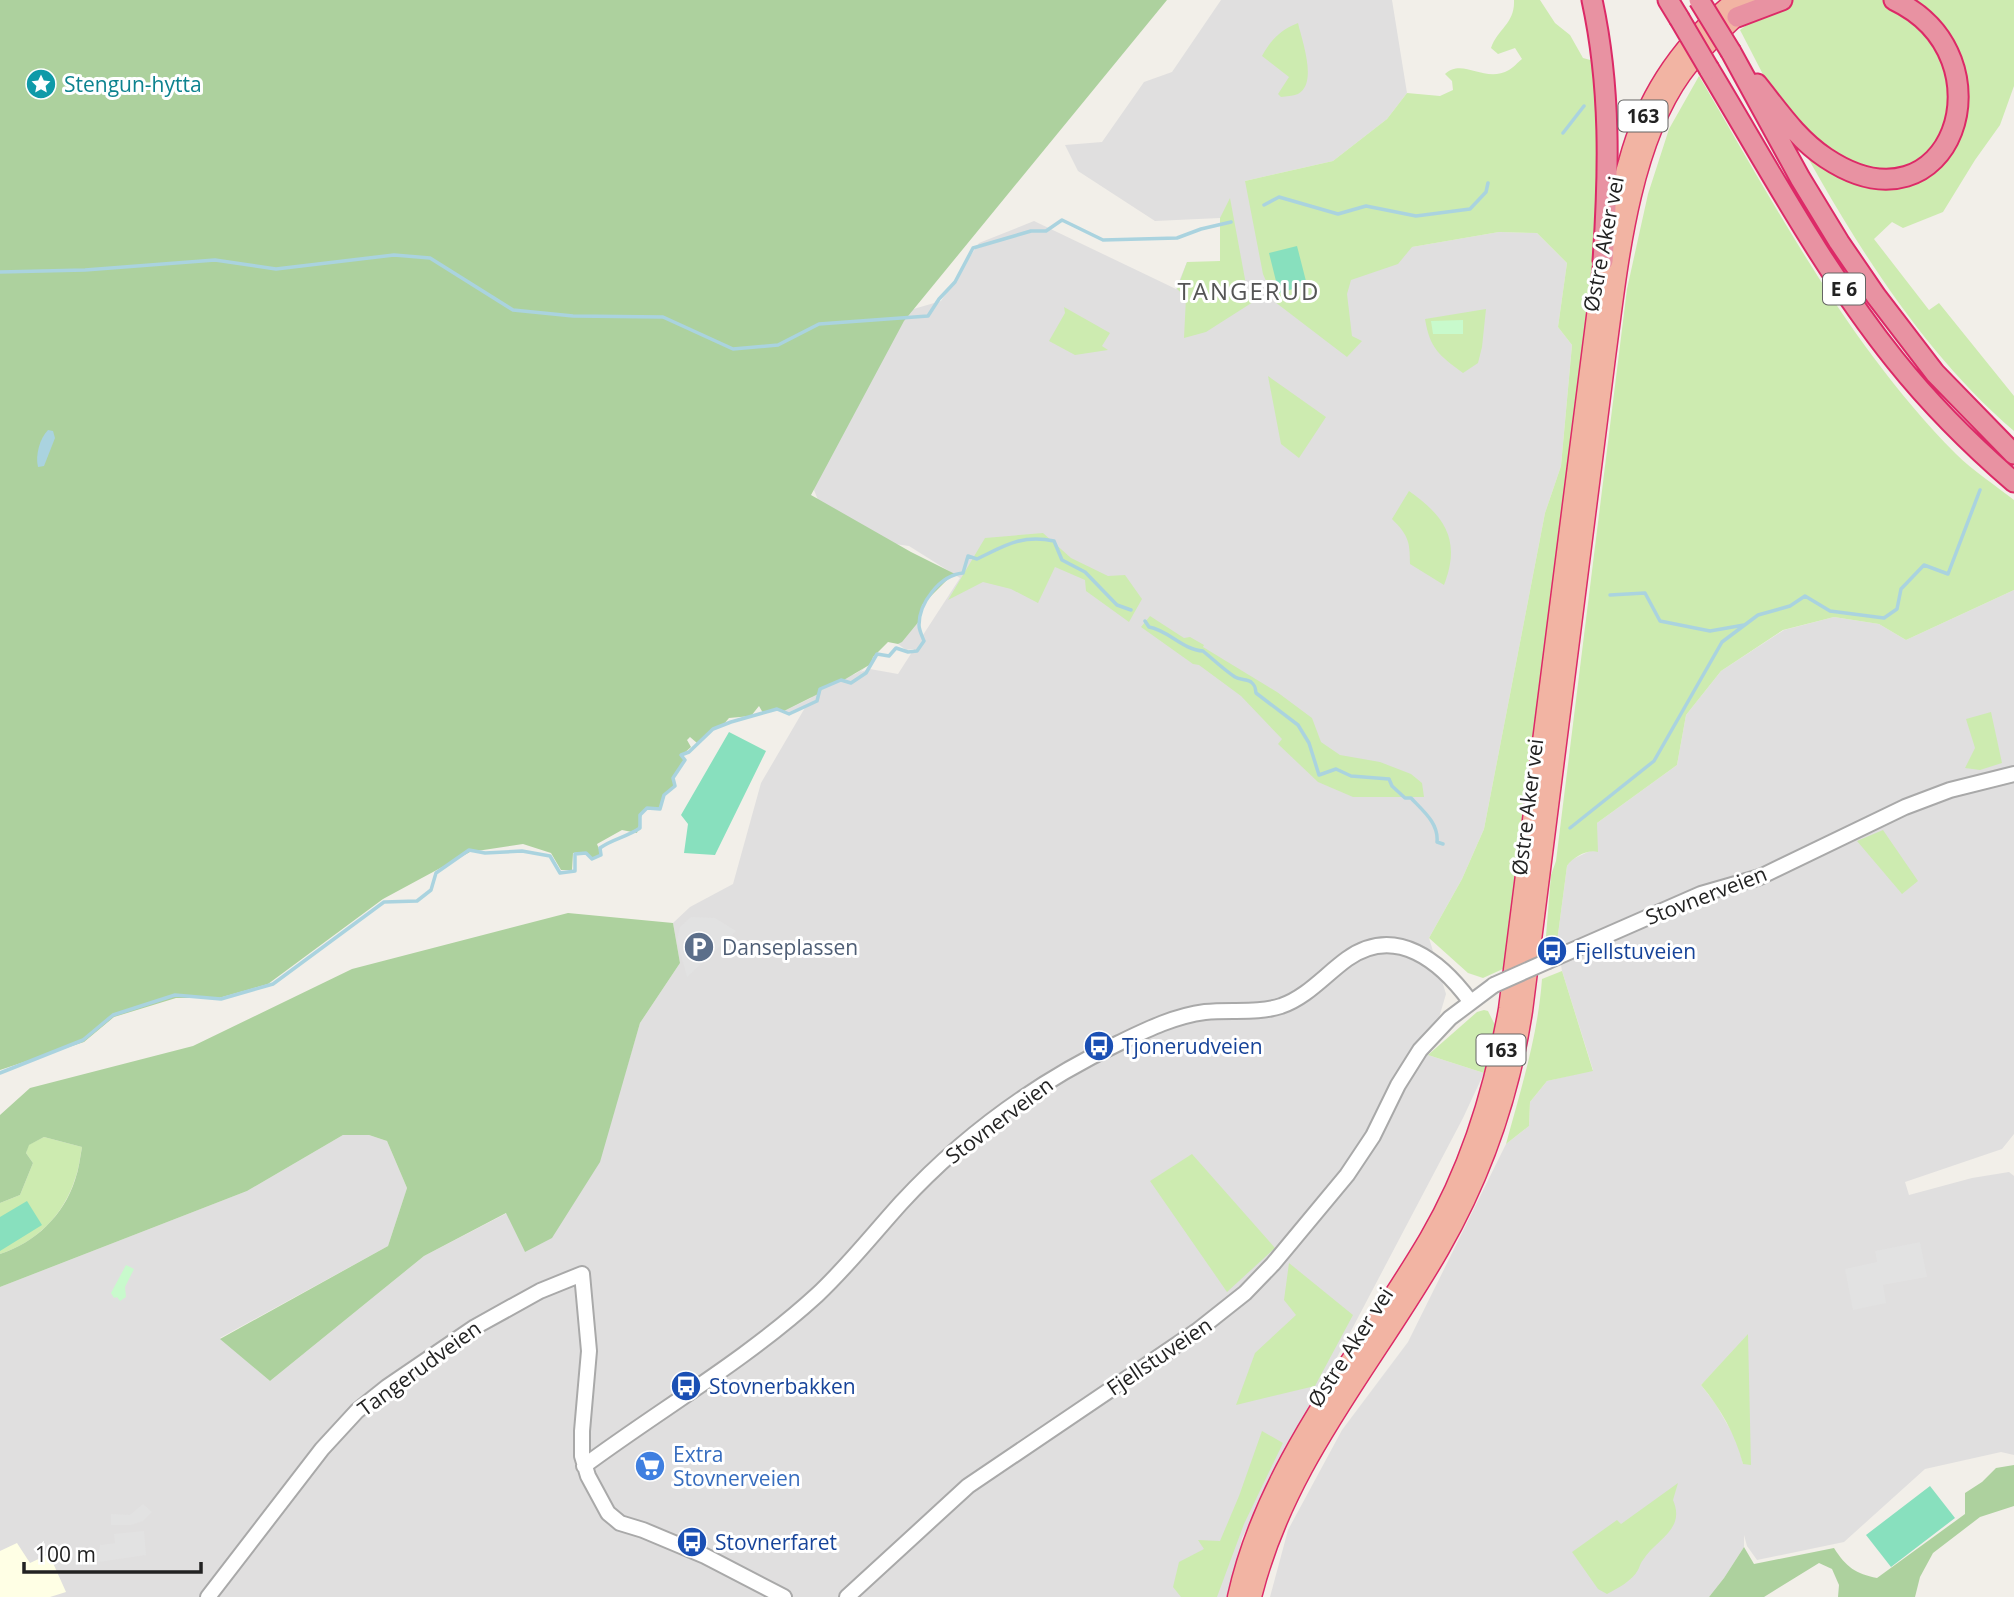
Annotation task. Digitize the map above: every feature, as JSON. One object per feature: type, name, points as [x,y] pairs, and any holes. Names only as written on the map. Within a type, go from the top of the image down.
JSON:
[{"type":"highway","points":[[1592,0],[1604,73],[1608,127],[1603,261]]},
{"type":"highway","name":"E 6","points":[[1668,0],[1807,233],[1876,335],[1970,444],[2014,482]]},
{"type":"highway","name":"E 6","points":[[1699,0],[1800,178],[1876,296],[1935,373],[2014,454]]},
{"type":"highway","name":"Østre Aker vei","points":[[1237,1597],[1252,1544],[1277,1483],[1317,1411],[1434,1229],[1468,1159],[1491,1093],[1508,1009],[1603,261],[1630,155],[1644,112],[1653,96],[1686,47],[1703,29],[1753,0]]},
{"type":"highway","points":[[1737,8],[1782,0]]},
{"type":"highway","name":"E 6","points":[[1732,54],[1798,135],[1825,158],[1850,171],[1876,178],[1901,178],[1920,173],[1944,159],[1961,138],[1972,111],[1973,90],[1962,53],[1947,33],[1924,15],[1894,0]]},
{"type":"highway","name":"Østre Aker vei","points":[[1252,1597],[1276,1524],[1302,1467],[1440,1249],[1473,1186],[1498,1123],[1513,1070],[1523,1011],[1612,312],[1630,209],[1648,141],[1665,102],[1694,59],[1737,8]]},
{"type":"street","name":"Stovnerveien","points":[[584,1465],[783,1324],[820,1293],[902,1202],[951,1155],[1002,1113],[1041,1085],[1116,1044],[1175,1019],[1207,1012],[1262,1010],[1290,1002],[1348,958],[1367,949],[1384,946],[1415,951],[1438,965],[1470,1001],[1494,985],[1701,894],[1760,877],[1905,807],[1950,790],[2014,774]]},
{"type":"street","name":"Fjellstuveien","points":[[847,1597],[968,1486],[1197,1331],[1245,1293],[1273,1264],[1347,1175],[1373,1136],[1398,1085],[1420,1050],[1470,1001]]},
{"type":"street","name":"Tangerudveien","points":[[208,1597],[322,1449],[357,1411],[475,1327],[540,1291],[582,1275],[589,1350],[582,1431],[584,1465]]},
{"type":"street","points":[[584,1465],[608,1513],[620,1523],[705,1556],[783,1597]]},
{"type":"shaded area","points":[[1221,0],[1392,0],[1407,93],[1387,119],[1333,161],[1245,181],[1412,247],[1499,232],[1537,233],[1567,263],[1558,327],[1572,345],[1561,466],[1545,513],[1484,829],[1462,879],[1429,938],[1446,994],[1428,1055],[1484,1073],[1463,1118],[1242,1538],[1229,1597],[0,1597],[0,1287],[247,1191],[343,1135],[369,1135],[387,1141],[407,1188],[388,1246],[220,1338],[270,1381],[424,1256],[507,1213],[525,1252],[624,1077],[640,1023],[680,963],[673,923],[690,907],[733,884],[761,783],[806,706],[788,713],[784,711],[811,698],[818,686],[855,674],[866,667],[860,672],[870,669],[898,674],[914,649],[906,650],[898,644],[920,620],[923,635],[960,578],[909,546],[832,535],[812,485],[886,317],[941,301],[979,243],[1034,221],[1176,289],[1187,262],[1220,262],[1220,218],[1155,221],[1078,171],[1065,145],[1102,142],[1144,82],[1172,72]]},
{"type":"shaded area","points":[[2014,590],[2014,1134],[2002,1149],[1905,1182],[1909,1195],[1972,1178],[2009,1172],[2014,1176],[2014,1455],[2001,1452],[1925,1469],[1844,1542],[1757,1560],[1747,1546],[1744,1535],[1744,1547],[1709,1597],[1270,1597],[1288,1530],[1342,1430],[1408,1342],[1506,1144],[1529,1126],[1530,1102],[1547,1081],[1593,1070],[1562,971],[1557,942],[1567,866],[1571,860],[1592,850],[1597,823],[1677,765],[1686,715],[1721,671],[1784,630],[1834,617],[1879,624],[1906,640]],"holes":[[[1748,1336],[1743,1464],[1738,1443],[1715,1403],[1701,1385]]]},
{"type":"shaded area","name":"Danseplassen","points":[[691,917],[715,918],[736,931],[687,977],[677,940],[680,927]]},
{"type":"shaded area","points":[[1920,1242],[1927,1277],[1883,1285],[1886,1303],[1853,1310],[1845,1269],[1877,1262],[1875,1251]]},
{"type":"shaded area","points":[[143,1504],[152,1512],[143,1521],[131,1525],[111,1525],[111,1514],[130,1515]]},
{"type":"shaded area","points":[[144,1531],[146,1555],[98,1562],[100,1545],[115,1543],[114,1534]]},
{"type":"shaded area","points":[[17,1543],[30,1563],[49,1554],[66,1592],[50,1597],[0,1597],[0,1551]]},
{"type":"green space","points":[[0,0],[1167,0],[904,321],[811,495],[957,575],[950,577],[922,605],[920,620],[902,642],[888,642],[873,657],[871,664],[784,711],[777,708],[763,713],[759,706],[751,716],[729,718],[697,743],[690,737],[687,740],[691,747],[682,755],[684,763],[672,778],[676,786],[664,796],[658,810],[647,808],[642,814],[637,833],[622,830],[597,844],[601,854],[592,859],[586,852],[573,853],[572,870],[561,870],[551,853],[523,844],[470,852],[383,899],[268,984],[219,998],[176,998],[114,1017],[84,1042],[0,1070]]},
{"type":"green space","points":[[1514,0],[1540,0],[1555,23],[1570,35],[1583,58],[1594,61],[1600,158],[1596,253],[1505,968],[1483,978],[1468,973],[1429,938],[1462,879],[1484,829],[1545,513],[1561,466],[1572,345],[1558,327],[1567,263],[1537,233],[1499,232],[1412,247],[1398,264],[1351,280],[1347,294],[1352,336],[1362,341],[1347,357],[1275,302],[1263,274],[1245,181],[1333,161],[1387,119],[1407,93],[1440,96],[1453,90],[1452,81],[1445,74],[1452,70],[1459,68],[1491,74],[1511,69],[1522,59],[1515,48],[1498,54],[1491,48],[1512,15]]},
{"type":"green space","points":[[1780,0],[2014,0],[2014,86],[2000,125],[1943,212],[1903,228],[1892,222],[1874,239],[1929,310],[1939,303],[2014,396],[2014,431],[1971,390],[1894,296],[1859,244],[1796,137],[1740,30]]},
{"type":"green space","points":[[1298,23],[1307,61],[1307,81],[1298,94],[1281,97],[1278,94],[1289,77],[1262,56],[1277,36]]},
{"type":"green space","points":[[1699,76],[1816,273],[1881,367],[1917,412],[1956,454],[2014,500],[2014,590],[1906,640],[1879,624],[1834,617],[1783,630],[1721,671],[1686,715],[1677,765],[1597,823],[1598,852],[1581,854],[1567,866],[1557,942],[1545,948],[1551,875],[1556,861],[1627,289],[1648,194],[1669,129]]},
{"type":"green space","points":[[1230,198],[1247,290],[1253,302],[1206,332],[1184,338],[1186,297],[1177,289],[1187,262],[1220,261],[1220,218]]},
{"type":"green space","points":[[1297,246],[1307,285],[1279,293],[1269,253]]},
{"type":"green space","points":[[1064,307],[1110,333],[1102,346],[1108,350],[1075,355],[1049,341],[1065,313]]},
{"type":"green space","points":[[1486,309],[1478,363],[1463,373],[1433,345],[1425,319]]},
{"type":"green space","points":[[1463,320],[1463,334],[1433,334],[1431,321]]},
{"type":"green space","points":[[1268,376],[1326,417],[1299,458],[1281,444]]},
{"type":"green space","points":[[1409,491],[1432,510],[1447,531],[1451,555],[1444,585],[1410,564],[1407,539],[1392,519]]},
{"type":"green space","points":[[1043,533],[1071,558],[1108,576],[1125,575],[1142,599],[1129,622],[1086,591],[1085,580],[1055,567],[1038,603],[1011,589],[983,582],[948,600],[985,538]]},
{"type":"green space","points":[[1150,616],[1184,638],[1190,637],[1204,645],[1203,647],[1277,692],[1312,718],[1321,742],[1340,755],[1380,762],[1411,774],[1422,783],[1424,797],[1353,797],[1318,782],[1278,744],[1282,739],[1241,696],[1141,627]]},
{"type":"green space","points":[[1991,712],[2002,763],[1980,770],[1965,768],[1975,748],[1966,719]]},
{"type":"green space","points":[[729,732],[766,751],[715,855],[684,853],[688,824],[681,815]]},
{"type":"green space","points":[[1883,830],[1918,881],[1902,894],[1857,841]]},
{"type":"green space","points":[[568,913],[673,923],[680,963],[640,1023],[600,1162],[552,1238],[525,1252],[506,1213],[424,1256],[270,1381],[220,1339],[388,1246],[407,1188],[387,1141],[369,1135],[343,1135],[247,1191],[0,1287],[0,1254],[25,1243],[56,1216],[75,1180],[82,1147],[44,1137],[29,1145],[26,1153],[33,1163],[20,1195],[0,1203],[0,1115],[30,1088],[193,1046],[352,969]]},
{"type":"green space","points":[[1562,971],[1593,1071],[1547,1081],[1530,1102],[1529,1126],[1506,1144],[1533,1041],[1542,979]]},
{"type":"green space","points":[[1488,1011],[1495,1025],[1484,1073],[1428,1055],[1477,1012]]},
{"type":"green space","points":[[44,1137],[82,1147],[75,1179],[64,1204],[46,1226],[25,1243],[0,1254],[0,1203],[20,1195],[33,1163],[26,1153],[28,1145]]},
{"type":"green space","points":[[1192,1154],[1275,1248],[1227,1292],[1150,1181]]},
{"type":"green space","points":[[27,1201],[42,1225],[0,1251],[0,1217]]},
{"type":"green space","points":[[1289,1263],[1353,1315],[1315,1386],[1236,1405],[1255,1353],[1296,1315],[1284,1300]]},
{"type":"green space","points":[[126,1265],[134,1269],[125,1287],[126,1297],[120,1301],[111,1293]]},
{"type":"green space","points":[[1748,1334],[1751,1465],[1743,1464],[1726,1422],[1701,1385]]},
{"type":"green space","points":[[1262,1431],[1283,1443],[1244,1524],[1217,1597],[1181,1597],[1173,1587],[1179,1562],[1204,1549],[1198,1540],[1220,1541]]},
{"type":"green space","points":[[2014,1465],[2014,1506],[1980,1517],[1933,1553],[1920,1577],[1915,1597],[1838,1597],[1839,1585],[1832,1569],[1819,1563],[1764,1597],[1709,1597],[1744,1547],[1754,1564],[1834,1548],[1852,1569],[1877,1578],[1965,1514],[1965,1493],[1982,1482],[1996,1468]]},
{"type":"green space","points":[[1678,1483],[1673,1500],[1676,1519],[1673,1527],[1641,1562],[1639,1569],[1628,1581],[1607,1594],[1598,1589],[1572,1552],[1617,1520],[1621,1524]]},
{"type":"green space","points":[[1930,1486],[1955,1518],[1891,1567],[1866,1535]]},
{"type":"water","points":[[48,430],[53,431],[55,438],[44,466],[38,467],[39,447]]},
{"type":"waterway","points":[[1563,133],[1584,106]]},
{"type":"waterway","points":[[1264,205],[1279,197],[1338,214],[1366,206],[1416,216],[1470,209],[1486,192],[1488,183]]},
{"type":"waterway","points":[[0,272],[85,270],[215,260],[276,269],[394,255],[430,258],[513,310],[573,316],[663,317],[733,349],[778,345],[819,324],[928,316],[955,282],[973,248],[1031,231],[1046,231],[1062,220],[1103,240],[1177,238],[1231,222]]},
{"type":"waterway","points":[[1570,828],[1654,761],[1722,642],[1758,615],[1790,606],[1805,596],[1830,611],[1884,618],[1897,609],[1901,589],[1924,565],[1948,574],[1980,490]]},
{"type":"waterway","points":[[0,1073],[83,1040],[113,1015],[175,995],[221,999],[273,984],[384,902],[417,901],[431,890],[436,873],[469,850],[485,853],[522,851],[550,856],[560,873],[575,871],[575,854],[586,853],[592,859],[601,855],[600,848],[640,828],[640,815],[647,808],[660,809],[664,795],[675,786],[673,778],[685,760],[681,755],[689,752],[713,729],[777,709],[789,714],[817,701],[820,689],[841,680],[851,683],[866,673],[877,654],[889,656],[896,648],[908,652],[917,651],[924,641],[919,625],[927,599],[946,579],[963,573],[968,556],[977,559],[1023,540],[1054,541],[1062,560],[1085,572],[1117,605],[1131,610]]},
{"type":"waterway","points":[[1610,595],[1645,593],[1660,621],[1710,631],[1744,625]]},
{"type":"waterway","points":[[1145,621],[1149,627],[1203,651],[1235,677],[1253,683],[1256,693],[1298,725],[1309,743],[1319,775],[1336,769],[1351,776],[1389,779],[1392,786],[1405,798],[1411,798],[1425,812],[1433,823],[1437,842],[1443,844]]},
{"type":"place","name":"Stengun-hytta","points":[[41,84]]},
{"type":"place","name":"Danseplassen","points":[[699,947]]},
{"type":"place","name":"Fjellstuveien","points":[[1552,951]]},
{"type":"place","name":"Tjonerudveien","points":[[1099,1046]]},
{"type":"place","name":"Stovnerbakken","points":[[686,1386]]},
{"type":"place","name":"Extra Stovnerveien","points":[[650,1466]]},
{"type":"place","name":"Stovnerfaret","points":[[692,1542]]},
{"type":"district","name":"TANGERUD","points":[[1249,290]]}]
